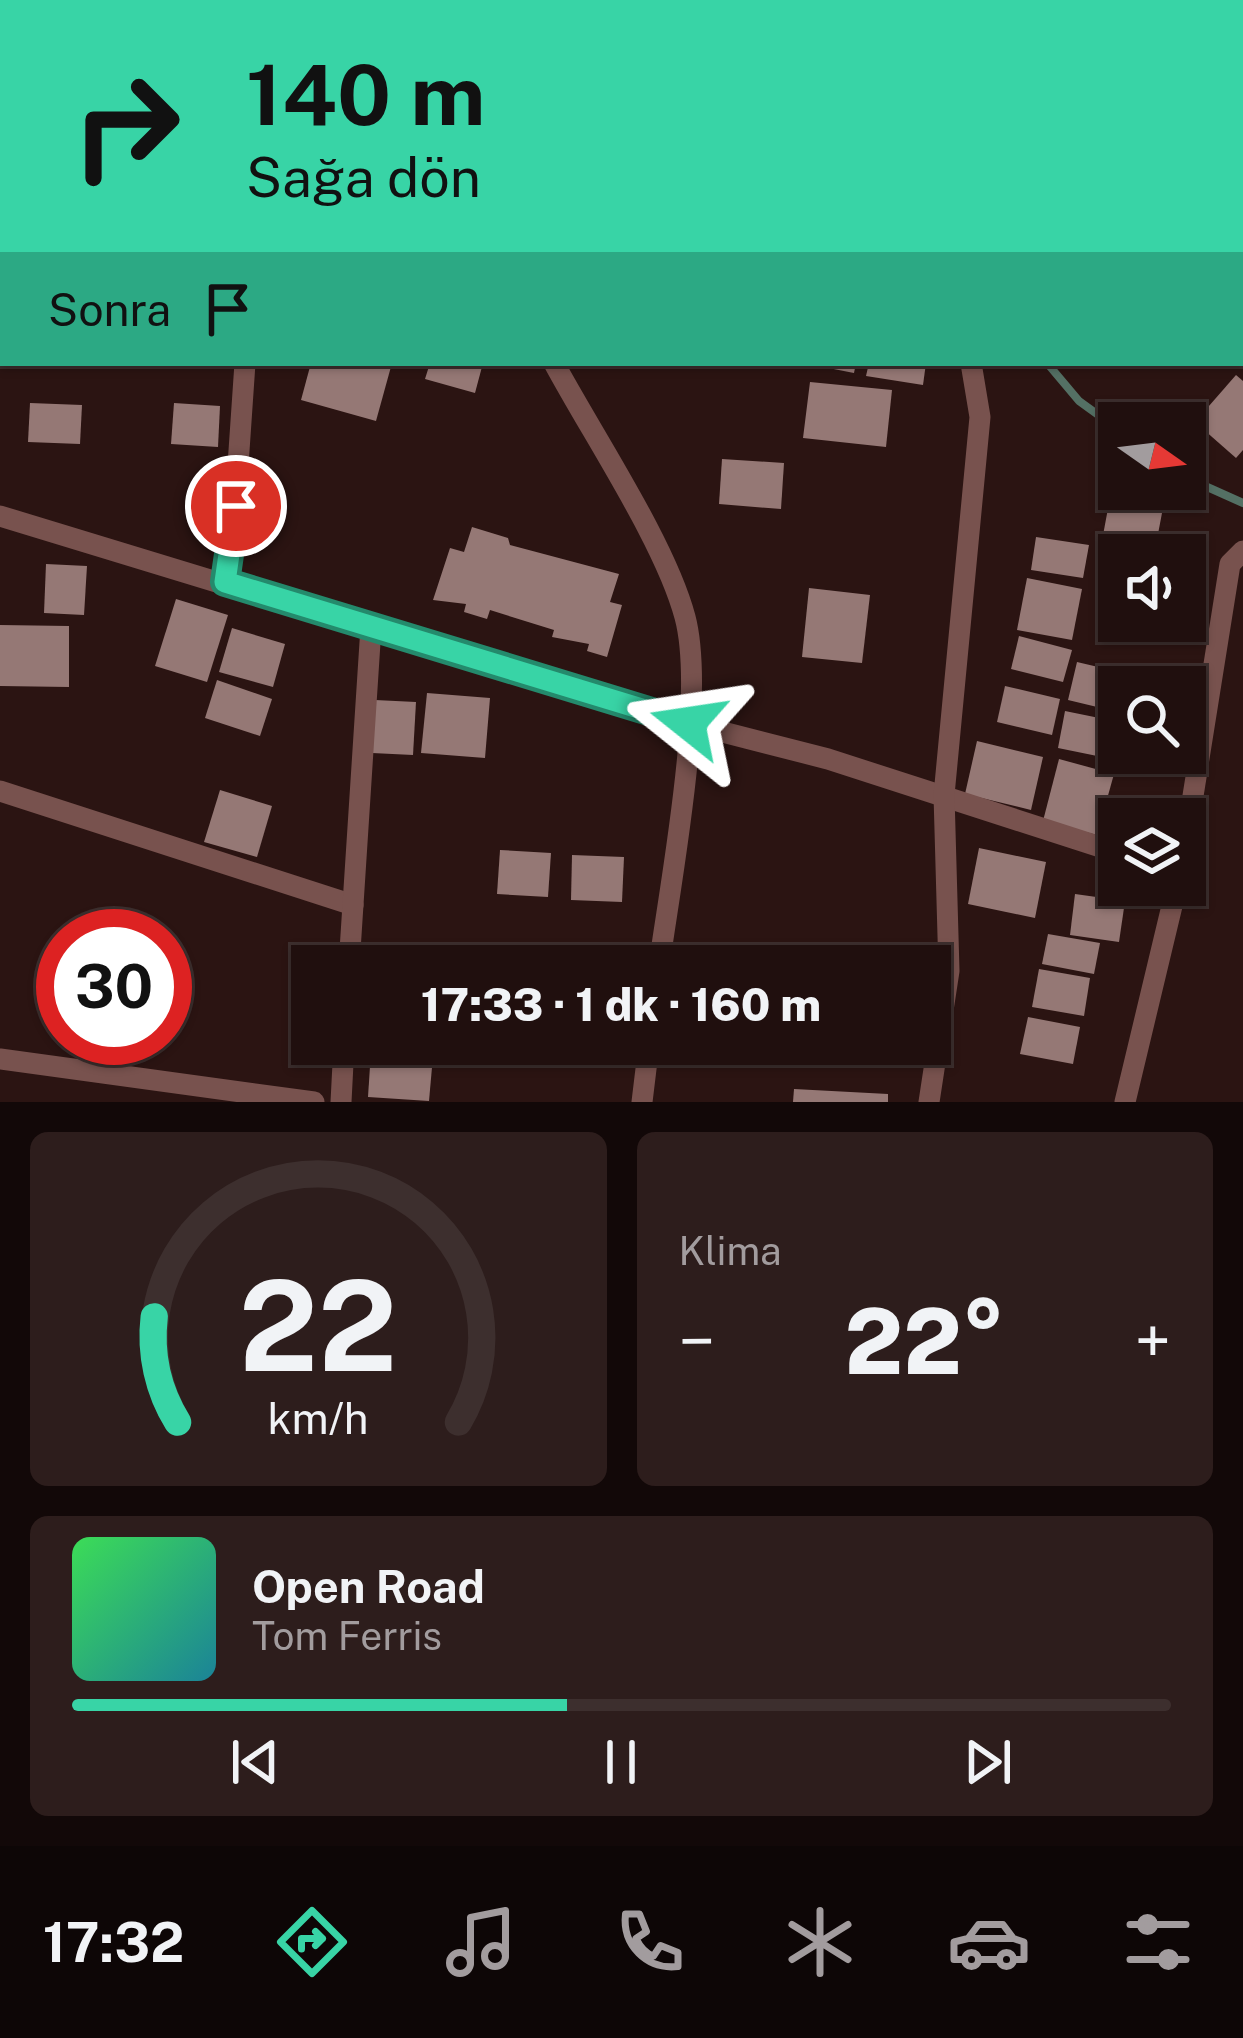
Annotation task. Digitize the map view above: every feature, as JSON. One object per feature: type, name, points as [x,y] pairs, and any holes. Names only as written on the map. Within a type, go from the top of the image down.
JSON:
[{"type":"street","points":[[225,582],[232,553],[245,366]]},
{"type":"street","points":[[556,366],[670,578],[691,657],[688,723],[662,945]]},
{"type":"street","points":[[929,1102],[949,971],[944,795],[980,417],[972,366]]},
{"type":"street","points":[[0,516],[944,795],[1098,846]]},
{"type":"street","points":[[1193,798],[1230,564],[1243,551]]},
{"type":"street","points":[[351,945],[371,627]]},
{"type":"street","points":[[0,791],[353,905]]},
{"type":"street","points":[[1125,1102],[1172,906]]},
{"type":"street","points":[[0,1059],[314,1102]]},
{"type":"street","points":[[341,1102],[343,1065]]},
{"type":"street","points":[[642,1102],[646,1065]]},
{"type":"building","points":[[310,366],[391,366],[376,421],[301,400]]},
{"type":"building","points":[[429,366],[482,366],[475,393],[425,379]]},
{"type":"building","points":[[818,366],[855,366],[854,373]]},
{"type":"building","points":[[868,366],[926,366],[923,385],[866,376]]},
{"type":"building","points":[[1236,375],[1243,381],[1243,450],[1236,458],[1206,432],[1206,409]]},
{"type":"building","points":[[810,382],[892,390],[886,447],[803,438]]},
{"type":"building","points":[[30,403],[82,405],[80,444],[28,442]]},
{"type":"building","points":[[174,403],[220,406],[218,447],[171,444]]},
{"type":"building","points":[[722,459],[784,463],[781,509],[719,504]]},
{"type":"building","points":[[1108,510],[1162,513],[1158,534],[1103,534]]},
{"type":"building","points":[[472,527],[508,538],[510,545],[619,574],[610,602],[622,605],[607,657],[587,651],[589,644],[552,637],[554,630],[490,610],[487,619],[464,612],[466,604],[433,600],[450,548],[464,552]]},
{"type":"building","points":[[1036,537],[1089,545],[1083,578],[1031,570]]},
{"type":"building","points":[[46,564],[87,566],[84,615],[44,613]]},
{"type":"building","points":[[1027,578],[1082,589],[1072,640],[1017,630]]},
{"type":"building","points":[[809,588],[870,595],[862,663],[802,657]]},
{"type":"building","points":[[176,599],[228,615],[207,682],[155,666]]},
{"type":"building","points":[[0,625],[69,626],[69,687],[0,686]]},
{"type":"building","points":[[232,628],[285,644],[273,687],[219,672]]},
{"type":"building","points":[[1019,636],[1072,650],[1063,682],[1011,669]]},
{"type":"building","points":[[1077,662],[1098,667],[1098,707],[1068,700]]},
{"type":"building","points":[[217,680],[272,699],[260,736],[205,718]]},
{"type":"building","points":[[1005,686],[1060,699],[1052,735],[997,722]]},
{"type":"building","points":[[427,693],[490,698],[485,758],[421,753]]},
{"type":"building","points":[[375,700],[416,702],[413,755],[372,753]]},
{"type":"building","points":[[1065,711],[1098,718],[1098,756],[1058,748]]},
{"type":"building","points":[[977,741],[1043,757],[1031,810],[965,794]]},
{"type":"building","points":[[1059,759],[1098,770],[1098,774],[1114,774],[1107,798],[1098,798],[1097,835],[1043,821]]},
{"type":"building","points":[[220,790],[272,806],[257,857],[204,842]]},
{"type":"building","points":[[979,848],[1046,862],[1035,918],[968,904]]},
{"type":"building","points":[[500,850],[551,853],[548,897],[497,894]]},
{"type":"building","points":[[572,855],[624,857],[622,902],[571,900]]},
{"type":"building","points":[[1075,894],[1098,897],[1098,906],[1124,906],[1119,942],[1070,935]]},
{"type":"building","points":[[1048,934],[1100,943],[1094,974],[1042,964]]},
{"type":"building","points":[[1039,969],[1090,978],[1084,1016],[1032,1007]]},
{"type":"building","points":[[1028,1017],[1080,1027],[1073,1064],[1020,1054]]},
{"type":"building","points":[[370,1065],[432,1065],[429,1101],[368,1097]]},
{"type":"building","points":[[794,1089],[888,1094],[888,1102],[793,1102]]},
{"type":"waterway","points":[[1050,366],[1079,401],[1098,415]]},
{"type":"waterway","points":[[1206,486],[1243,503]]},
{"type":"route","points":[[236,506],[225,582],[688,723]]}]
